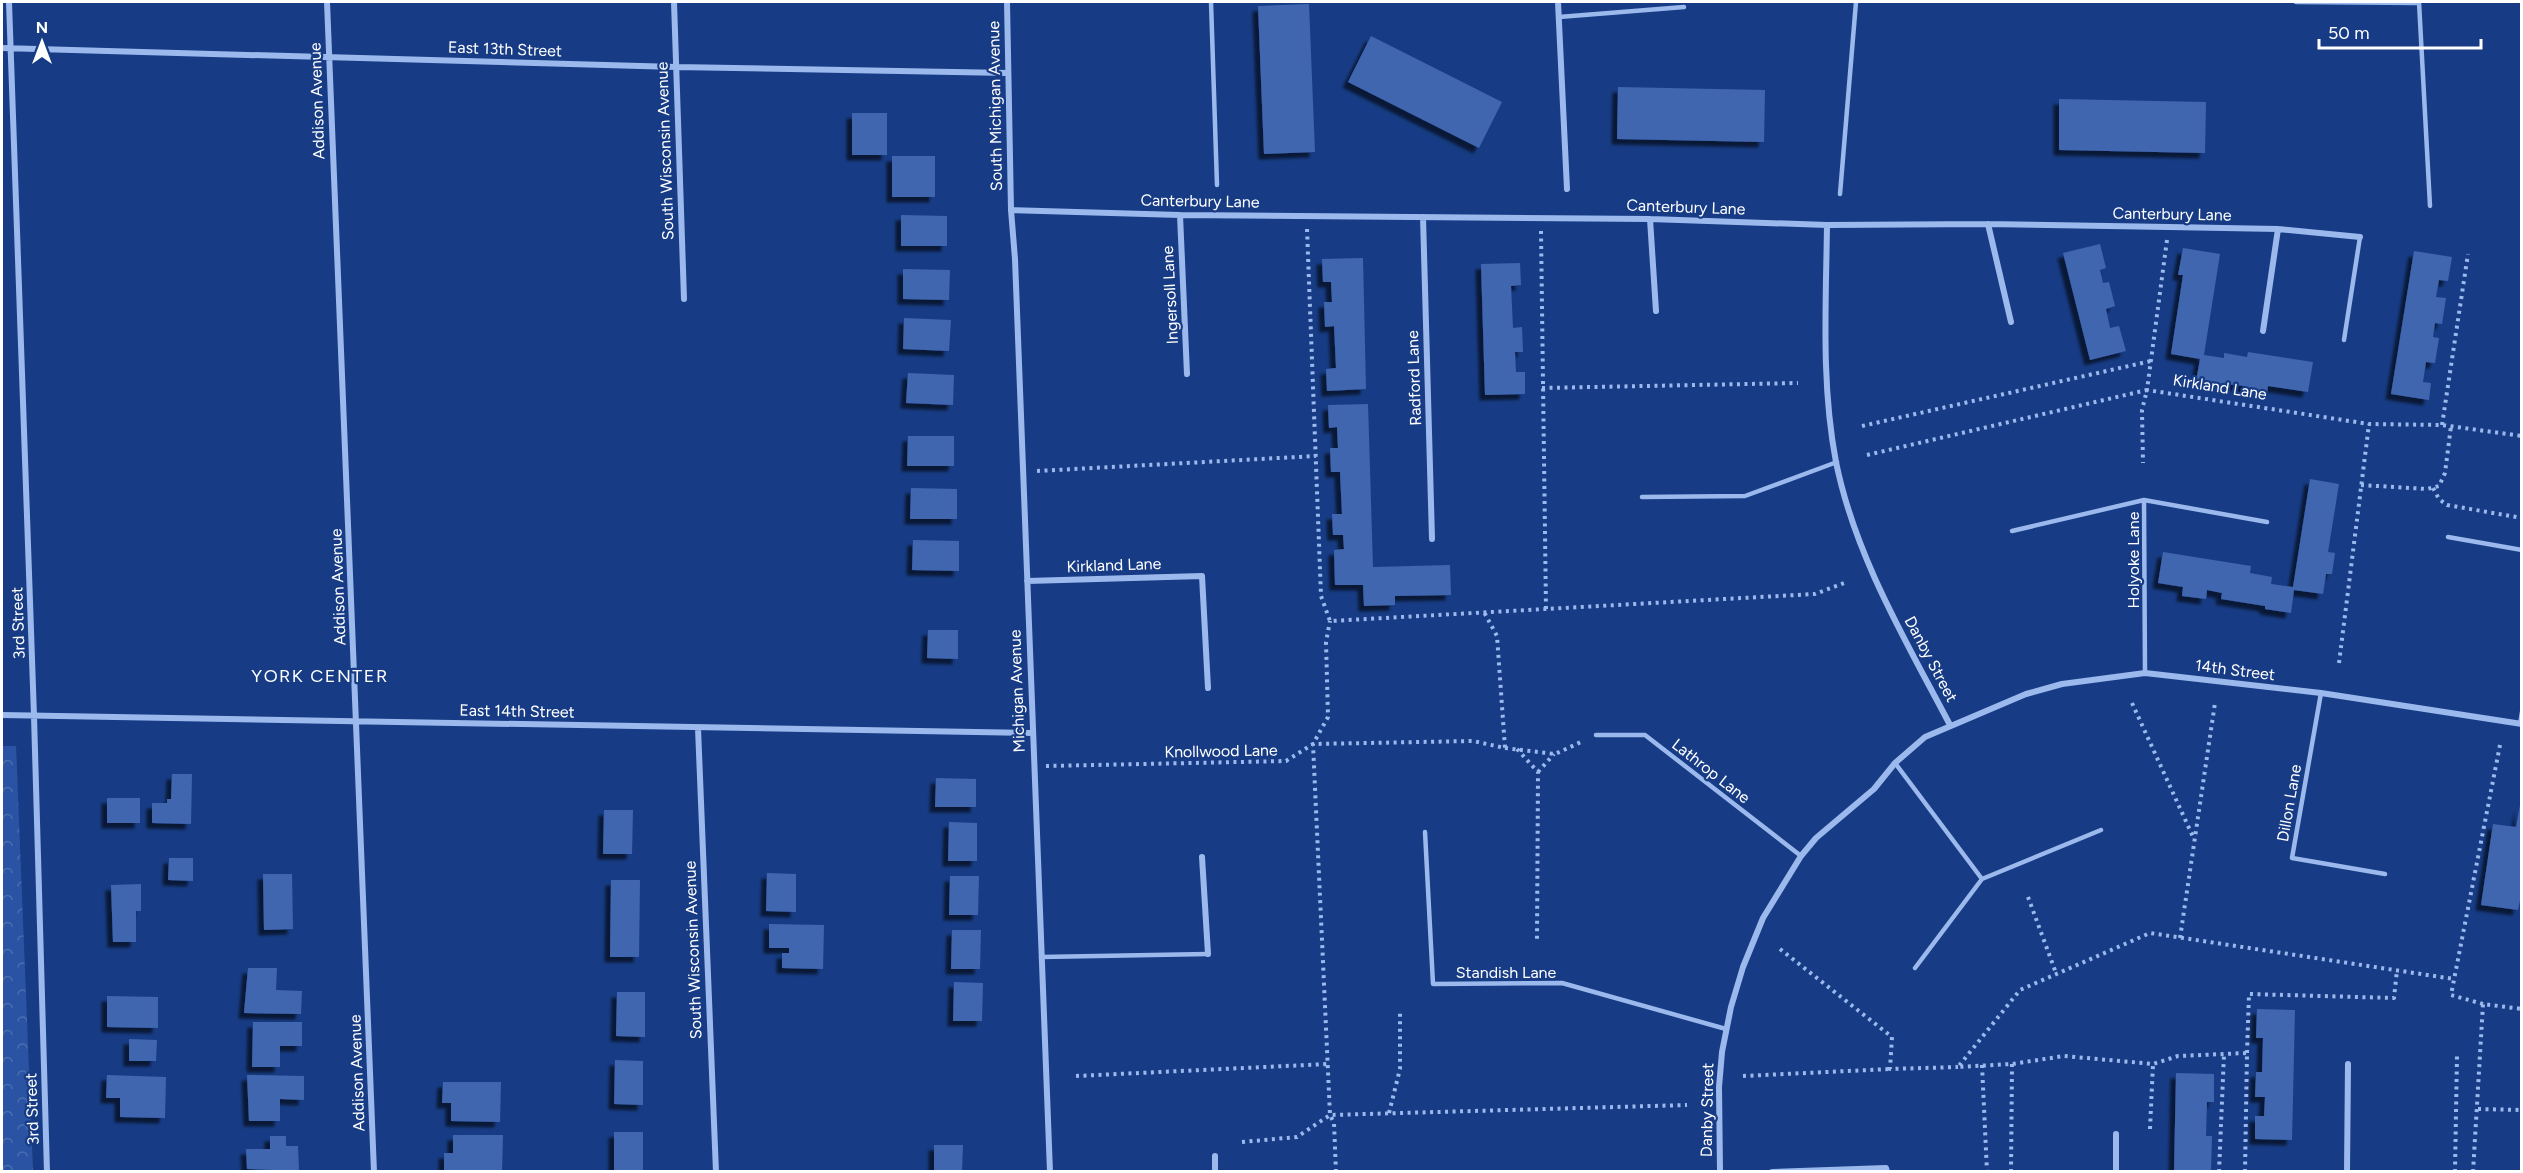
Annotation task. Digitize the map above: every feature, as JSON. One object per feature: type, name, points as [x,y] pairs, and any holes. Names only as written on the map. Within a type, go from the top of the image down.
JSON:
[{"type":"street","name":"3rd Street","points":[[9,2],[34,716],[47,1172]]},
{"type":"street","name":"Addison Avenue","points":[[327,2],[358,722],[374,1172]]},
{"type":"street","name":"South Wisconsin Avenue","points":[[674,2],[684,300]]},
{"type":"street","name":"South Michigan Avenue","points":[[1006,2],[1011,210]]},
{"type":"street","points":[[1558,2],[1567,189]]},
{"type":"street","name":"East 13th Street","points":[[2,48],[676,67],[1008,73]]},
{"type":"street","name":"Canterbury Lane","points":[[1011,210],[1180,215],[1650,219],[1827,225],[1988,224],[2278,229],[2360,237]]},
{"type":"street","name":"Michigan Avenue","points":[[1011,210],[1015,259],[1050,1172]]},
{"type":"street","name":"Ingersoll Lane","points":[[1180,215],[1187,374]]},
{"type":"street","name":"Radford Lane","points":[[1423,217],[1432,539]]},
{"type":"street","points":[[1650,219],[1656,311]]},
{"type":"street","points":[[1988,224],[2011,322]]},
{"type":"street","name":"Danby Street","points":[[1720,1172],[1719,1087],[1726,1029],[1743,967],[1763,918],[1816,838],[1874,789],[1895,763],[1925,737],[1950,725],[1888,606],[1868,561],[1837,462],[1825,361],[1827,225]]},
{"type":"street","points":[[2263,331],[2278,229]]},
{"type":"street","name":"Kirkland Lane","points":[[1027,581],[1202,576],[1208,688]]},
{"type":"street","name":"14th Street","points":[[1950,725],[2026,694],[2062,684],[2145,673],[2321,693],[2521,724]]},
{"type":"street","name":"East 14th Street","points":[[2,715],[1032,733]]},
{"type":"street","name":"South Wisconsin Avenue","points":[[698,728],[716,1172]]},
{"type":"street","points":[[1202,857],[1208,954]]},
{"type":"street","points":[[2347,1172],[2348,1064]]},
{"type":"street","points":[[2115,1172],[2116,1134]]},
{"type":"street","points":[[1215,1156],[1215,1172]]},
{"type":"street","points":[[1772,1172],[1886,1168],[1887,1172]]},
{"type":"lane","points":[[1210,2],[1217,185]]},
{"type":"lane","points":[[1840,194],[1856,2]]},
{"type":"lane","points":[[2296,2],[2419,2],[2430,206]]},
{"type":"lane","points":[[1559,17],[1684,7]]},
{"type":"lane","points":[[2344,340],[2360,237]]},
{"type":"lane","points":[[1642,497],[1745,496],[1837,462]]},
{"type":"lane","points":[[2012,531],[2144,500]]},
{"type":"lane","name":"Holyoke Lane","points":[[2145,673],[2144,500],[2267,522]]},
{"type":"lane","points":[[2448,537],[2522,550]]},
{"type":"lane","name":"Dillon Lane","points":[[2321,693],[2292,858],[2385,874]]},
{"type":"lane","points":[[2521,724],[2522,712]]},
{"type":"lane","name":"Lathrop Lane","points":[[1596,735],[1645,735],[1802,856]]},
{"type":"lane","points":[[1895,763],[1982,879]]},
{"type":"lane","points":[[1916,968],[1982,879],[2101,830]]},
{"type":"lane","name":"Standish Lane","points":[[1425,832],[1432,984],[1562,983],[1726,1029]]},
{"type":"lane","points":[[1041,957],[1208,954]]},
{"type":"path","points":[[1306,216],[1321,596],[1330,621],[1815,594],[1844,583]]},
{"type":"path","name":"Kirkland Lane","points":[[2169,227],[2147,390],[2369,424],[2442,425],[2522,436]]},
{"type":"path","points":[[1540,231],[1546,609]]},
{"type":"path","points":[[2442,425],[2468,254]]},
{"type":"path","points":[[1862,426],[2151,361]]},
{"type":"path","points":[[1542,388],[1798,383]]},
{"type":"path","points":[[1867,455],[2147,390],[2142,410],[2143,463]]},
{"type":"path","points":[[2339,663],[2369,424]]},
{"type":"path","points":[[2361,485],[2433,488],[2439,486],[2445,472],[2451,426]]},
{"type":"path","points":[[1037,471],[1316,456]]},
{"type":"path","points":[[2433,488],[2439,499],[2447,505],[2522,518]]},
{"type":"path","points":[[1484,612],[1497,636],[1505,748]]},
{"type":"path","name":"Knollwood Lane","points":[[1034,766],[1286,761],[1313,744],[1328,717],[1326,642],[1330,621]]},
{"type":"path","points":[[2132,703],[2194,841]]},
{"type":"path","points":[[2180,938],[2215,703]]},
{"type":"path","points":[[1336,1172],[1334,1123],[1330,1115],[1313,744],[1473,741],[1505,748],[1555,754]]},
{"type":"path","points":[[1537,941],[1538,772],[1555,754],[1581,742]]},
{"type":"path","points":[[2500,745],[2451,995],[2483,1004],[2522,1009]]},
{"type":"path","points":[[1516,749],[1538,772]]},
{"type":"path","points":[[2028,897],[2056,973]]},
{"type":"path","points":[[1958,1066],[2020,990],[2150,933],[2454,979]]},
{"type":"path","points":[[1780,950],[1892,1037],[1890,1069]]},
{"type":"path","points":[[2245,1172],[2249,994],[2394,998],[2397,970]]},
{"type":"path","points":[[2473,1172],[2483,1004]]},
{"type":"path","points":[[1389,1113],[1400,1069],[1400,1013]]},
{"type":"path","points":[[1743,1076],[2012,1064],[2064,1056],[2153,1064],[2178,1056],[2247,1053]]},
{"type":"path","points":[[2219,1172],[2224,1054]]},
{"type":"path","points":[[2455,1172],[2457,1055]]},
{"type":"path","points":[[1076,1076],[1328,1064]]},
{"type":"path","points":[[2011,1172],[2012,1064]]},
{"type":"path","points":[[2150,1129],[2153,1064]]},
{"type":"path","points":[[1982,1065],[1987,1172]]},
{"type":"path","points":[[1242,1142],[1298,1137],[1330,1115],[1688,1105]]},
{"type":"path","points":[[2478,1109],[2522,1110]]},
{"type":"green space","points":[[2,746],[16,746],[33,1171],[2,1171]]},
{"type":"building","points":[[1309,4],[1315,152],[1264,154],[1258,6]]},
{"type":"building","points":[[1371,36],[1502,102],[1479,148],[1348,82]]},
{"type":"building","points":[[1618,87],[1765,90],[1764,142],[1617,139]]},
{"type":"building","points":[[2059,99],[2206,102],[2205,153],[2059,150]]},
{"type":"building","points":[[852,113],[887,113],[887,155],[852,155]]},
{"type":"building","points":[[892,156],[935,156],[935,197],[892,197]]},
{"type":"building","points":[[901,215],[947,216],[947,246],[901,246]]},
{"type":"building","points":[[2100,244],[2106,268],[2100,270],[2103,283],[2109,282],[2115,306],[2106,309],[2110,328],[2119,326],[2126,351],[2090,360],[2063,253]]},
{"type":"building","points":[[2183,248],[2220,254],[2204,355],[2224,358],[2224,353],[2247,357],[2248,352],[2313,362],[2308,392],[2268,386],[2267,393],[2244,389],[2244,386],[2196,381],[2200,359],[2171,354],[2183,275],[2178,275]]},
{"type":"building","points":[[2414,251],[2452,257],[2448,281],[2439,280],[2436,297],[2446,298],[2442,324],[2435,323],[2433,337],[2439,338],[2435,363],[2426,362],[2423,382],[2431,383],[2429,400],[2391,394]]},
{"type":"building","points":[[1363,258],[1366,389],[1327,391],[1326,369],[1336,368],[1334,326],[1325,327],[1324,302],[1332,302],[1331,282],[1323,282],[1322,259]]},
{"type":"building","points":[[1520,263],[1521,285],[1511,286],[1513,328],[1522,327],[1523,352],[1515,352],[1516,372],[1525,372],[1525,394],[1485,395],[1481,264]]},
{"type":"building","points":[[903,269],[950,270],[949,300],[903,299]]},
{"type":"building","points":[[904,318],[951,320],[949,351],[903,349]]},
{"type":"building","points":[[908,373],[954,375],[953,405],[906,403]]},
{"type":"building","points":[[1368,404],[1373,567],[1450,565],[1451,595],[1395,596],[1395,605],[1364,606],[1363,585],[1335,585],[1334,550],[1344,549],[1343,535],[1333,535],[1332,514],[1342,514],[1340,472],[1331,472],[1330,448],[1338,448],[1337,427],[1329,428],[1328,405]]},
{"type":"building","points":[[908,436],[954,436],[954,466],[907,466]]},
{"type":"building","points":[[2310,479],[2339,484],[2328,552],[2335,553],[2332,574],[2326,574],[2323,594],[2294,590],[2291,613],[2221,599],[2222,593],[2207,590],[2206,599],[2182,596],[2183,587],[2158,583],[2163,552],[2251,566],[2250,573],[2272,577],[2271,584],[2293,587]]},
{"type":"building","points":[[911,488],[957,489],[957,519],[910,519]]},
{"type":"building","points":[[913,540],[959,541],[959,571],[912,570]]},
{"type":"building","points":[[928,630],[958,630],[958,659],[927,658]]},
{"type":"building","points":[[172,774],[192,774],[191,824],[152,823],[152,803],[167,803],[167,799],[171,799]]},
{"type":"building","points":[[936,778],[976,779],[976,807],[935,807]]},
{"type":"building","points":[[107,798],[140,798],[140,823],[107,823]]},
{"type":"building","points":[[2520,805],[2522,891],[2518,910],[2481,905],[2493,824],[2516,827]]},
{"type":"building","points":[[604,810],[633,810],[632,854],[603,854]]},
{"type":"building","points":[[949,822],[977,823],[977,861],[948,861]]},
{"type":"building","points":[[169,858],[193,858],[193,881],[168,880]]},
{"type":"building","points":[[767,873],[796,874],[796,912],[766,911]]},
{"type":"building","points":[[263,874],[292,874],[293,929],[264,930]]},
{"type":"building","points":[[950,876],[979,876],[978,915],[949,915]]},
{"type":"building","points":[[611,880],[640,880],[639,957],[610,957]]},
{"type":"building","points":[[141,884],[141,911],[136,911],[136,942],[113,942],[111,885]]},
{"type":"building","points":[[769,924],[824,925],[823,969],[782,968],[782,953],[789,953],[789,948],[769,948]]},
{"type":"building","points":[[952,930],[981,930],[980,969],[951,969]]},
{"type":"building","points":[[248,968],[277,968],[276,990],[302,991],[301,1014],[244,1013]]},
{"type":"building","points":[[954,982],[983,983],[982,1021],[953,1021]]},
{"type":"building","points":[[617,992],[645,992],[645,1037],[616,1036]]},
{"type":"building","points":[[107,996],[158,997],[158,1028],[107,1027]]},
{"type":"building","points":[[2257,1009],[2295,1010],[2292,1140],[2255,1139],[2255,1116],[2264,1116],[2265,1097],[2255,1097],[2256,1072],[2262,1072],[2263,1038],[2256,1038]]},
{"type":"building","points":[[253,1022],[302,1022],[302,1046],[280,1046],[280,1067],[252,1067]]},
{"type":"building","points":[[129,1039],[157,1040],[156,1061],[129,1061]]},
{"type":"building","points":[[615,1060],[643,1061],[643,1105],[614,1104]]},
{"type":"building","points":[[2176,1073],[2214,1074],[2214,1102],[2207,1102],[2206,1136],[2212,1136],[2211,1172],[2174,1172]]},
{"type":"building","points":[[107,1075],[166,1077],[165,1118],[120,1117],[120,1098],[106,1098]]},
{"type":"building","points":[[247,1075],[304,1076],[304,1100],[280,1099],[280,1121],[249,1121]]},
{"type":"building","points":[[443,1082],[501,1082],[500,1122],[451,1121],[451,1103],[442,1103]]},
{"type":"building","points":[[614,1132],[643,1132],[643,1172],[614,1172]]},
{"type":"building","points":[[453,1135],[503,1135],[502,1172],[444,1172],[444,1153],[453,1153]]},
{"type":"building","points":[[270,1136],[286,1136],[286,1146],[298,1146],[299,1171],[247,1169],[246,1149],[270,1149]]},
{"type":"building","points":[[934,1145],[963,1145],[962,1172],[934,1172]]},
{"type":"district","name":"YORK CENTER","points":[[320,676]]}]
